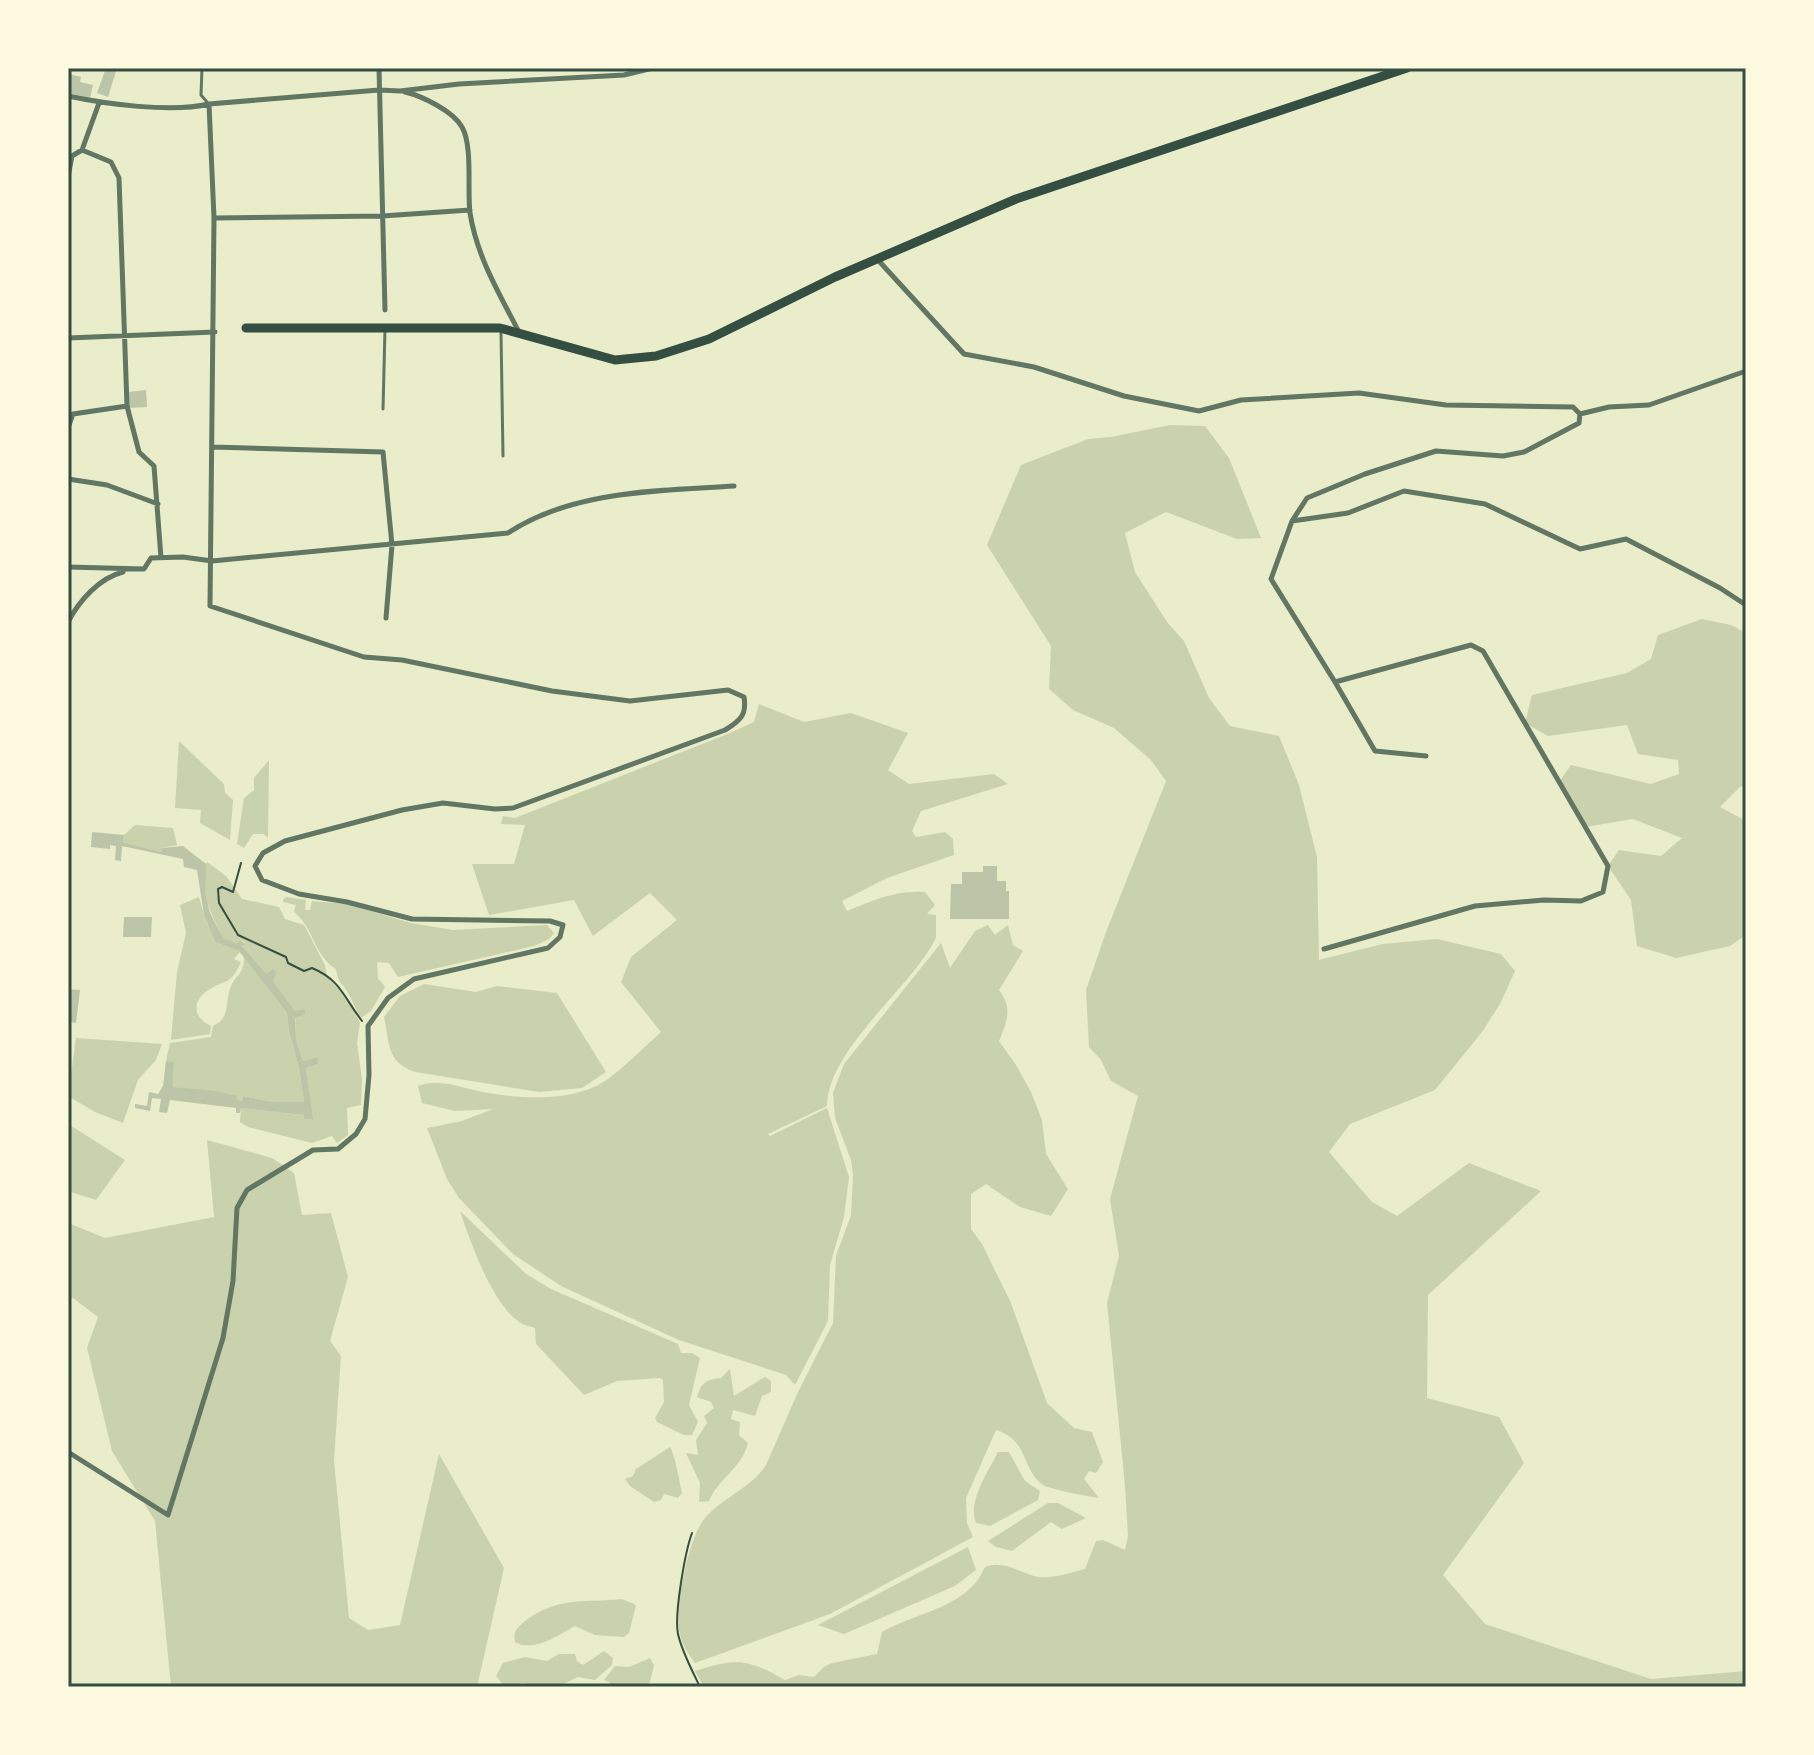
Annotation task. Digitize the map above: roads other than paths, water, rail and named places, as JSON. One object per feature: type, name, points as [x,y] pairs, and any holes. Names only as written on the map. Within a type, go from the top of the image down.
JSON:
[{"type":"highway","points":[[246,328],[500,328],[615,360],[656,356],[709,339],[876,258],[1055,184],[1407,68]]},
{"type":"street","points":[[379,68],[385,310]]},
{"type":"street","points":[[68,96],[99,103],[193,108],[209,104],[379,90],[624,75],[653,68]]},
{"type":"street","points":[[400,91],[440,107],[462,127],[469,166],[470,210],[480,257],[519,332]]},
{"type":"street","points":[[82,150],[99,103]]},
{"type":"street","points":[[68,1452],[168,1515],[223,1338],[233,1281],[237,1208],[247,1190],[313,1150],[338,1149],[356,1134],[365,1119],[369,1075],[368,1026],[388,998],[414,979],[548,948],[560,937],[563,925],[550,921],[412,919],[347,902],[299,894],[262,880],[255,866],[263,853],[285,841],[402,810],[443,803],[513,808],[725,730],[741,720],[746,708],[744,697],[728,690],[630,701],[552,691],[402,660],[364,657],[210,606],[215,332],[209,104]]},
{"type":"street","points":[[68,177],[71,154],[82,150],[111,162],[119,178],[127,406],[139,452],[154,466],[161,558]]},
{"type":"street","points":[[214,218],[382,216],[470,210]]},
{"type":"street","points":[[876,258],[964,354],[1034,367],[1124,396],[1199,411],[1241,400],[1359,393],[1446,405],[1573,407],[1580,414]]},
{"type":"street","points":[[68,338],[215,332]]},
{"type":"street","points":[[1580,414],[1609,407],[1649,405],[1746,371]]},
{"type":"street","points":[[68,428],[73,414],[127,406]]},
{"type":"street","points":[[1426,756],[1375,751],[1271,579],[1292,521],[1307,498],[1365,474],[1436,451],[1503,456],[1524,452],[1579,423],[1580,414]]},
{"type":"street","points":[[213,447],[383,452],[392,545],[386,618]]},
{"type":"street","points":[[68,479],[107,485],[158,504]]},
{"type":"street","points":[[68,567],[144,569],[151,558],[212,561],[508,533],[526,521],[602,497],[734,486]]},
{"type":"street","points":[[1292,521],[1348,513],[1404,491],[1485,504],[1580,549],[1626,539],[1746,605]]},
{"type":"street","points":[[68,622],[75,609],[110,575],[131,570]]},
{"type":"street","points":[[1324,949],[1475,906],[1544,900],[1581,901],[1603,892],[1608,866],[1483,651],[1471,645],[1335,682]]},
{"type":"lane","points":[[202,68],[201,95],[209,104]]},
{"type":"lane","points":[[500,328],[503,456]]},
{"type":"lane","points":[[383,409],[385,329]]}]
